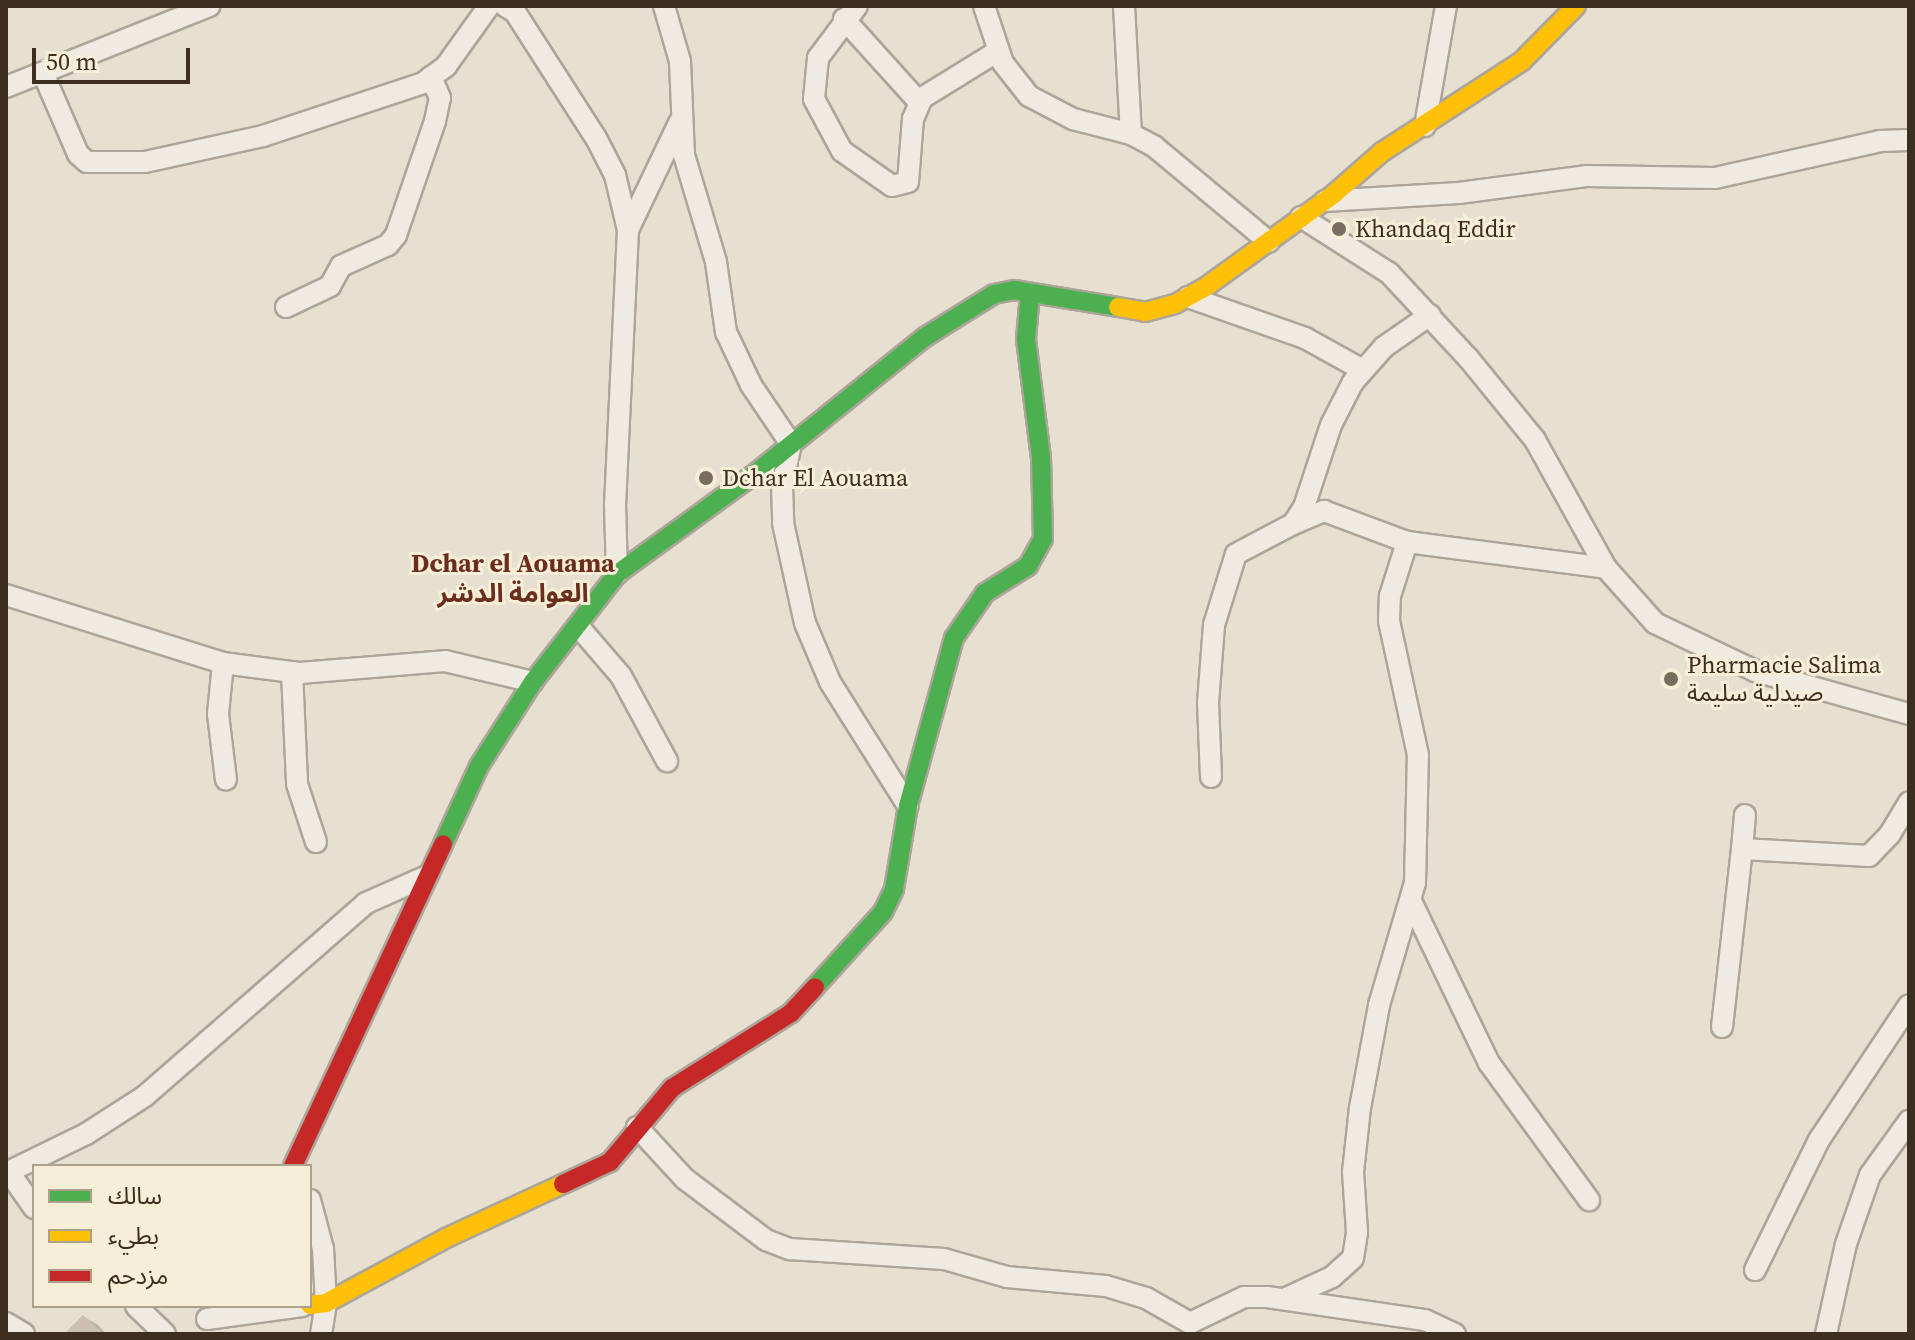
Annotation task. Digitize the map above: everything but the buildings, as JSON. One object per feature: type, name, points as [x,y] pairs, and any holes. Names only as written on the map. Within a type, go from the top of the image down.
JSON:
[{"type":"street","points":[[6,87],[210,6]]},
{"type":"street","points":[[43,73],[78,154],[87,162],[115,164],[263,136],[431,77],[446,66],[489,6]]},
{"type":"street","points":[[664,6],[680,61],[679,123],[716,262],[726,332],[751,385],[791,444],[782,486],[783,523],[805,623],[830,682],[908,806]]},
{"type":"street","points":[[984,6],[998,51],[1029,96],[1073,119],[1131,134],[1155,147],[1269,242]]},
{"type":"street","points":[[1124,6],[1131,134]]},
{"type":"street","points":[[1425,126],[1446,6]]},
{"type":"street","points":[[295,1164],[479,766],[533,682],[617,574],[967,307],[994,294],[1030,293],[1117,311],[1145,312],[1188,297],[1325,201],[1382,152],[1522,61],[1576,6]]},
{"type":"street","points":[[511,8],[596,138],[615,175],[628,230],[615,504],[617,574]]},
{"type":"street","points":[[919,102],[850,13],[818,58],[813,78],[819,116],[842,151],[880,181],[904,186],[919,102],[998,51]]},
{"type":"street","points":[[286,307],[330,286],[341,266],[388,245],[396,235],[435,121],[440,98],[431,77]]},
{"type":"street","points":[[628,230],[679,123]]},
{"type":"street","points":[[1325,201],[1459,193],[1586,176],[1715,178],[1880,141],[1909,140]]},
{"type":"street","points":[[1301,217],[1389,273],[1430,315],[1535,440],[1606,568],[1655,623],[1755,671],[1909,714]]},
{"type":"street","points":[[318,1304],[446,1238],[596,1171],[621,1153],[637,1127],[672,1088],[791,1013],[858,942],[894,889],[908,806],[954,638],[985,593],[1028,566],[1043,539],[1041,458],[1026,339],[1030,293]]},
{"type":"street","points":[[1188,297],[1305,338],[1363,370]]},
{"type":"street","points":[[1293,524],[1304,507],[1331,425],[1363,370],[1401,333],[1430,315]]},
{"type":"street","points":[[1211,777],[1208,703],[1213,638],[1230,570],[1243,546],[1324,511],[1407,542],[1606,568]]},
{"type":"street","points":[[1284,1299],[1332,1277],[1353,1258],[1357,1232],[1353,1172],[1360,1108],[1379,1005],[1411,901],[1419,854],[1418,755],[1389,621],[1390,596],[1407,542]]},
{"type":"street","points":[[6,595],[223,663],[292,672],[445,661],[533,682]]},
{"type":"street","points":[[578,626],[621,676],[667,761]]},
{"type":"street","points":[[223,663],[218,714],[226,780]]},
{"type":"street","points":[[292,672],[297,784],[316,842]]},
{"type":"street","points":[[1742,849],[1869,856],[1890,834],[1909,802]]},
{"type":"street","points":[[1722,1027],[1745,815]]},
{"type":"street","points":[[32,1205],[7,1172],[86,1134],[145,1096],[366,903],[427,876]]},
{"type":"street","points":[[1411,901],[1489,1063],[1589,1200]]},
{"type":"street","points":[[1755,1270],[1819,1140],[1905,1018]]},
{"type":"street","points":[[1826,1334],[1846,1244],[1870,1175],[1909,1121]]},
{"type":"street","points":[[637,1127],[685,1179],[766,1240],[790,1249],[944,1259],[1007,1277],[1106,1286],[1146,1298],[1188,1328],[1244,1297],[1284,1299],[1425,1320],[1455,1334]]},
{"type":"street","points":[[312,1208],[323,1249],[318,1304],[321,1334]]},
{"type":"street","points":[[138,1308],[165,1334]]},
{"type":"street","points":[[192,1334],[211,1312],[272,1308]]},
{"type":"street","points":[[6,1323],[24,1334]]},
{"type":"traffic: fast","points":[[443,844],[479,766],[533,682],[617,574],[752,476],[925,337],[994,294],[1014,290],[1118,307]]},
{"type":"traffic: fast","points":[[815,987],[883,912],[894,889],[908,806],[954,638],[985,593],[1028,566],[1043,539],[1041,458],[1026,339],[1030,293]]},
{"type":"traffic: slow","points":[[1118,307],[1145,312],[1175,304],[1207,286],[1334,194],[1382,152],[1522,61],[1576,6]]},
{"type":"traffic: slow","points":[[312,1305],[326,1303],[446,1238],[563,1184]]},
{"type":"traffic: jam","points":[[294,1164],[443,844]]},
{"type":"traffic: jam","points":[[563,1184],[610,1162],[672,1088],[791,1013],[815,987]]},
{"type":"place","name":"Khandaq Eddir","points":[[1339,229]]},
{"type":"place","name":"Dchar El Aouama","points":[[706,478]]},
{"type":"place","name":"Pharmacie Salima صيدلية سليمة","points":[[1671,679]]},
{"type":"district","name":"Dchar el Aouama العوامة الدشر","points":[[513,579]]}]
